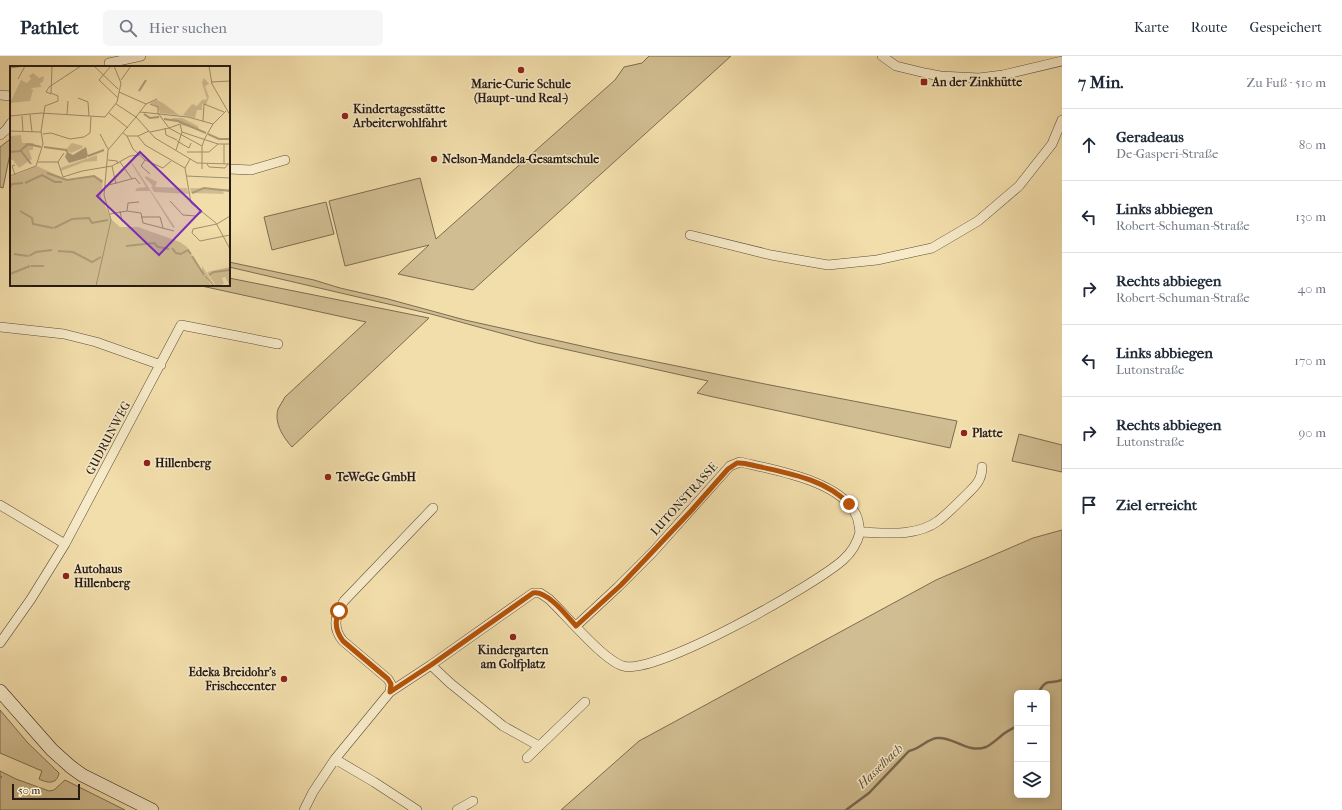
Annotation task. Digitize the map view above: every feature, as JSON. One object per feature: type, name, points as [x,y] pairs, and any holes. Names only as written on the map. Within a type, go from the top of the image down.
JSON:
[{"type":"main road","points":[[0,691],[43,741],[71,767],[82,775],[152,810]]},
{"type":"street","points":[[109,66],[109,63],[141,56]]},
{"type":"street","points":[[882,56],[896,66],[926,73],[940,76],[979,78],[1003,75],[1062,61]]},
{"type":"street","points":[[0,95],[10,96]]},
{"type":"street","points":[[690,235],[771,256],[828,265],[878,260],[932,248],[978,221],[1019,186],[1052,144],[1062,120]]},
{"type":"street","points":[[0,135],[10,124]]},
{"type":"street","points":[[230,169],[251,170],[285,160]]},
{"type":"street","name":"GUDRUNWEG","points":[[0,643],[31,599],[65,544],[181,325],[278,344]]},
{"type":"street","points":[[0,327],[76,337],[96,342],[161,365]]},
{"type":"street","name":"LUTONSTRASSE","points":[[576,626],[621,585],[691,511],[728,469],[740,462],[797,475],[818,483],[837,494],[849,504],[856,513],[860,532]]},
{"type":"street","points":[[304,810],[313,792],[335,759],[390,692],[533,593],[537,592],[544,594],[602,652],[616,662],[623,666],[632,667],[650,664],[713,637],[764,610],[820,576],[842,561],[850,553],[856,545],[860,532],[903,533],[917,531],[928,527],[948,513],[979,481],[982,467]]},
{"type":"street","points":[[0,505],[65,544]]},
{"type":"street","points":[[390,692],[391,684],[388,679],[339,636],[336,629],[337,616],[344,601],[433,508]]},
{"type":"street","points":[[431,665],[503,726],[539,746]]},
{"type":"street","points":[[527,758],[585,702]]},
{"type":"street","points":[[335,759],[417,810]]},
{"type":"street","points":[[457,810],[473,801]]},
{"type":"shaded area","points":[[649,56],[731,56],[473,290],[398,274],[429,245],[345,266],[329,201],[420,178],[436,239],[615,80],[624,67],[642,63]]},
{"type":"shaded area","points":[[9,140],[10,154],[3,188],[0,187],[0,147]]},
{"type":"shaded area","points":[[326,202],[334,234],[272,250],[264,217]]},
{"type":"shaded area","points":[[230,262],[314,280],[465,320],[613,353],[957,421],[950,448],[697,393],[708,381],[537,343],[431,314],[230,267]]},
{"type":"shaded area","points":[[230,278],[429,318],[292,447],[280,430],[277,419],[278,409],[285,397],[366,322],[202,286],[230,286]]},
{"type":"shaded area","points":[[1019,434],[1062,445],[1062,472],[1012,461]]},
{"type":"shaded area","points":[[1062,530],[1062,810],[561,810],[639,741],[936,580],[1033,538]]},
{"type":"shaded area","points":[[0,710],[28,743],[59,773],[56,780],[48,782],[39,779],[42,771],[0,753]]},
{"type":"shaded area","points":[[0,771],[16,779],[49,791],[54,790],[65,780],[125,810],[0,810],[0,778],[2,777],[0,776]]},
{"type":"waterway","name":"Hasselbach","points":[[1040,690],[1048,682],[1062,680]]},
{"type":"waterway","name":"Hasselbach","points":[[846,810],[869,793],[909,751],[930,740],[943,738],[967,747],[979,749],[988,746],[1004,733],[1014,728]]},
{"type":"place","name":"Marie-Curie Schule (Haupt- und Real-)","points":[[521,70]]},
{"type":"place","name":"An der Zinkhütte","points":[[924,82]]},
{"type":"place","name":"Kindertagesstätte Arbeiterwohlfahrt","points":[[345,116]]},
{"type":"place","name":"Nelson-Mandela-Gesamtschule","points":[[434,159]]},
{"type":"place","name":"Platte","points":[[964,433]]},
{"type":"place","name":"Hillenberg","points":[[147,463]]},
{"type":"place","name":"TeWeGe GmbH","points":[[328,477]]},
{"type":"place","name":"Autohaus Hillenberg","points":[[66,576]]},
{"type":"place","name":"Kindergarten am Golfplatz","points":[[513,637]]},
{"type":"place","name":"Edeka Breidohr's Frischecenter","points":[[284,679]]},
{"type":"route","points":[[339,611],[336,623],[336,629],[339,636],[390,681],[390,692],[533,593],[537,592],[544,594],[576,626],[621,585],[653,552],[733,464],[740,462],[797,475],[818,483],[837,494],[849,504]]}]
